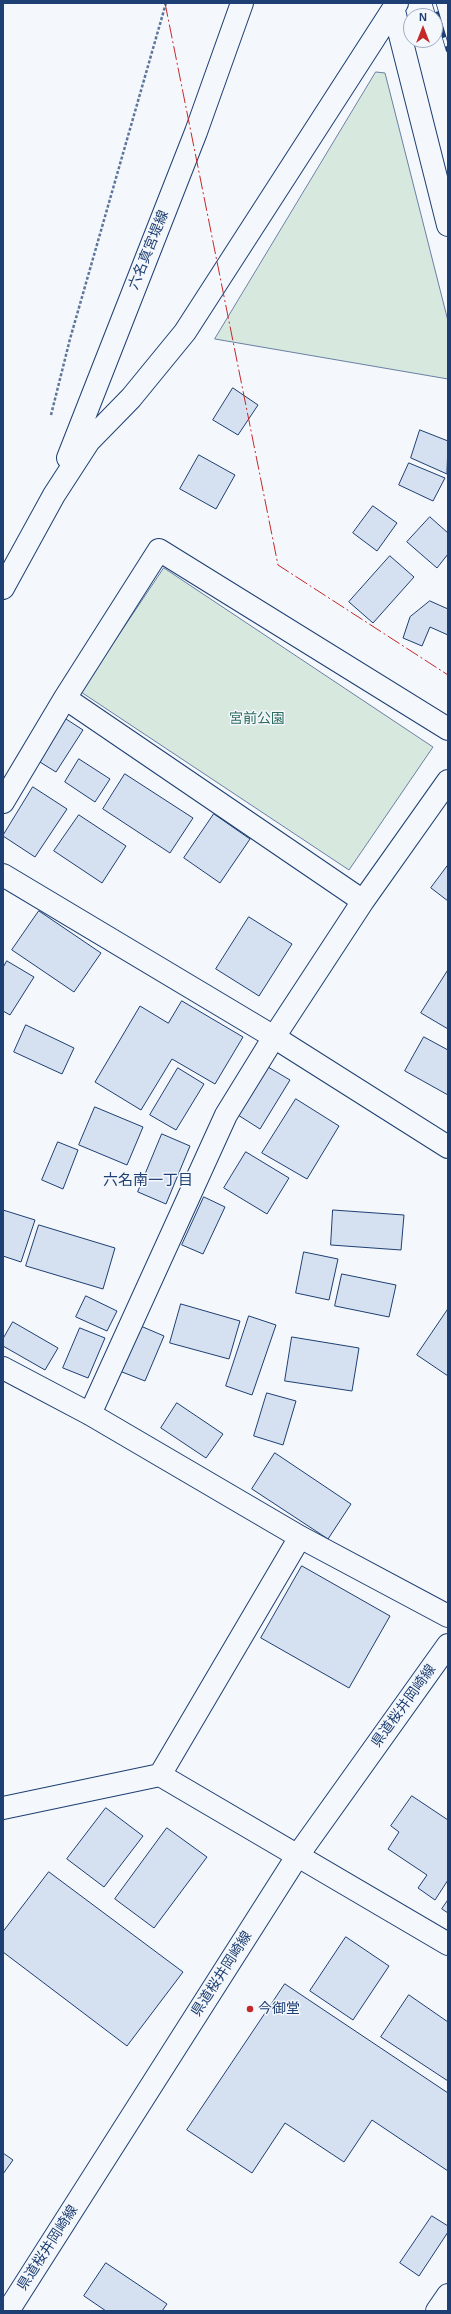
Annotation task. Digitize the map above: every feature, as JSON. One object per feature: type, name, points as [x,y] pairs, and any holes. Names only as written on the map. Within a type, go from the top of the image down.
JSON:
[{"type":"street","name":"六名真宮堤線","points":[[54,496],[90,399],[196,132],[242,3]]},
{"type":"street","points":[[3,588],[54,496],[89,441],[131,398],[185,332],[396,7]]},
{"type":"street","points":[[396,7],[448,225]]},
{"type":"street","points":[[3,802],[64,698],[159,550],[448,729]]},
{"type":"street","points":[[64,698],[363,901]]},
{"type":"street","points":[[90,1414],[226,1115],[274,1037],[363,901],[448,781]]},
{"type":"street","points":[[3,875],[274,1037],[448,1146]]},
{"type":"street","points":[[3,1368],[90,1414],[300,1536],[448,1616]]},
{"type":"street","points":[[160,1775],[300,1536]]},
{"type":"street","name":"県道桜井岡崎線","points":[[8,2311],[298,1855],[448,1645]]},
{"type":"street","points":[[3,1808],[160,1775],[448,1944]]},
{"type":"street","points":[[437,2311],[448,2295]]},
{"type":"path","points":[[50,420],[70,339],[166,3]]},
{"type":"green space","points":[[376,72],[385,73],[448,321],[448,379],[215,339]]},
{"type":"green space","name":"宮前公園","points":[[164,568],[433,747],[349,870],[81,692]]},
{"type":"building","points":[[233,388],[258,405],[238,435],[213,420]]},
{"type":"building","points":[[420,430],[448,441],[447,474],[411,458]]},
{"type":"building","points":[[199,455],[235,475],[216,509],[180,489]]},
{"type":"building","points":[[409,463],[445,478],[433,501],[399,485]]},
{"type":"building","points":[[373,506],[397,523],[377,551],[353,533]]},
{"type":"building","points":[[430,517],[448,533],[448,554],[437,568],[407,542]]},
{"type":"building","points":[[390,556],[414,577],[373,623],[349,602]]},
{"type":"building","points":[[430,601],[448,609],[448,635],[430,627],[422,646],[403,638],[410,617]]},
{"type":"building","points":[[63,717],[83,730],[56,772],[35,759]]},
{"type":"building","points":[[79,759],[110,779],[95,802],[65,782]]},
{"type":"building","points":[[125,774],[193,818],[170,853],[103,809]]},
{"type":"building","points":[[33,787],[67,809],[35,857],[3,836]]},
{"type":"building","points":[[214,814],[250,839],[220,883],[184,858]]},
{"type":"building","points":[[79,815],[126,846],[102,883],[54,851]]},
{"type":"building","points":[[448,865],[448,901],[431,888]]},
{"type":"building","points":[[39,911],[101,953],[74,992],[12,950]]},
{"type":"building","points":[[249,917],[292,944],[259,996],[216,969]]},
{"type":"building","points":[[7,961],[34,977],[10,1015],[3,1011],[3,968]]},
{"type":"building","points":[[448,970],[448,1029],[421,1013]]},
{"type":"building","points":[[182,1001],[243,1037],[215,1084],[172,1059],[141,1110],[95,1082],[140,1006],[168,1023]]},
{"type":"building","points":[[26,1025],[74,1048],[62,1074],[14,1052]]},
{"type":"building","points":[[424,1037],[448,1050],[448,1095],[405,1071]]},
{"type":"building","points":[[268,1067],[290,1080],[260,1129],[238,1115]]},
{"type":"building","points":[[178,1068],[204,1084],[176,1130],[150,1115]]},
{"type":"building","points":[[296,1099],[339,1126],[307,1179],[262,1153]]},
{"type":"building","points":[[95,1107],[143,1127],[127,1165],[79,1145]]},
{"type":"building","points":[[162,1134],[190,1146],[166,1204],[138,1192]]},
{"type":"building","points":[[58,1142],[78,1150],[63,1189],[42,1180]]},
{"type":"building","points":[[246,1152],[289,1178],[267,1214],[224,1188]]},
{"type":"building","points":[[204,1197],[225,1207],[203,1254],[182,1245]]},
{"type":"building","points":[[3,1210],[35,1220],[21,1262],[3,1256]]},
{"type":"building","points":[[333,1210],[404,1215],[401,1250],[331,1245]]},
{"type":"building","points":[[39,1225],[115,1248],[103,1289],[26,1266]]},
{"type":"building","points":[[304,1252],[338,1259],[329,1300],[296,1293]]},
{"type":"building","points":[[342,1274],[396,1285],[389,1317],[335,1306]]},
{"type":"building","points":[[86,1296],[117,1311],[107,1331],[76,1317]]},
{"type":"building","points":[[181,1304],[240,1321],[229,1359],[170,1343]]},
{"type":"building","points":[[448,1309],[448,1376],[417,1355]]},
{"type":"building","points":[[249,1316],[276,1325],[252,1395],[226,1386]]},
{"type":"building","points":[[13,1322],[58,1348],[45,1370],[3,1346],[3,1339]]},
{"type":"building","points":[[136,1324],[164,1336],[145,1381],[117,1370]]},
{"type":"building","points":[[80,1328],[105,1338],[88,1378],[63,1368]]},
{"type":"building","points":[[292,1337],[359,1348],[352,1391],[285,1381]]},
{"type":"building","points":[[267,1393],[296,1401],[283,1445],[254,1436]]},
{"type":"building","points":[[177,1403],[223,1434],[206,1458],[161,1428]]},
{"type":"building","points":[[275,1453],[351,1504],[328,1539],[252,1489]]},
{"type":"building","points":[[302,1566],[390,1616],[349,1688],[261,1638]]},
{"type":"building","points":[[412,1796],[448,1820],[448,1880],[435,1900],[418,1888],[427,1875],[388,1849],[399,1832],[391,1826]]},
{"type":"building","points":[[106,1808],[143,1836],[104,1887],[67,1859]]},
{"type":"building","points":[[167,1828],[207,1857],[154,1928],[115,1899]]},
{"type":"building","points":[[49,1872],[183,1972],[127,2046],[3,1952],[3,1932]]},
{"type":"building","points":[[448,1900],[448,1913],[442,1909]]},
{"type":"building","points":[[346,1937],[389,1966],[353,2020],[310,1991]]},
{"type":"building","points":[[285,1984],[448,2093],[448,2171],[372,2120],[344,2162],[285,2123],[252,2173],[187,2130]]},
{"type":"building","points":[[409,1995],[448,2022],[448,2081],[381,2037]]},
{"type":"building","points":[[3,2153],[13,2160],[3,2174]]},
{"type":"building","points":[[432,2216],[448,2226],[448,2232],[419,2276],[400,2263]]},
{"type":"building","points":[[106,2263],[167,2304],[162,2311],[106,2311],[84,2296]]},
{"type":"railway","points":[[434,3],[448,50]]},
{"type":"power","points":[[165,3],[278,565],[448,675]]},
{"type":"place","name":"今御堂","points":[[250,2009]]},
{"type":"district","name":"六名南一丁目","points":[[148,1181]]}]
